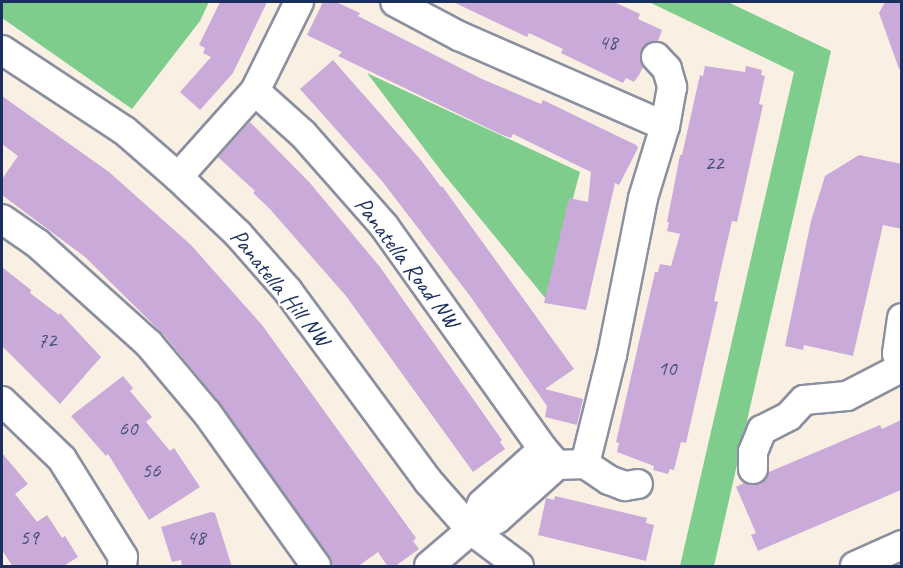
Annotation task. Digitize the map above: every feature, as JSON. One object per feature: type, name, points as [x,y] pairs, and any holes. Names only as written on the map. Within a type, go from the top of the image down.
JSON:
[{"type":"street","points":[[178,177],[255,91],[299,2]]},
{"type":"street","points":[[395,2],[459,36],[665,126]]},
{"type":"street","name":"Panatella Hill NW","points":[[2,50],[125,131],[238,234],[288,291],[428,481],[471,530],[519,567]]},
{"type":"street","points":[[585,464],[612,355],[643,198],[665,126],[672,87],[667,69],[656,57]]},
{"type":"street","name":"Panatella Road NW","points":[[255,91],[303,134],[384,226],[550,457]]},
{"type":"street","points":[[2,219],[38,244],[149,344],[207,413],[316,567]]},
{"type":"street","points":[[753,469],[753,452],[762,430],[789,416],[804,400],[847,396],[901,368],[897,354],[902,318]]},
{"type":"street","points":[[2,401],[62,459],[123,557],[122,567]]},
{"type":"street","points":[[429,567],[471,530],[482,504],[550,457],[585,464],[609,480],[625,486],[638,484]]},
{"type":"street","points":[[855,567],[902,545]]},
{"type":"green space","points":[[2,2],[209,2],[200,21],[132,109],[2,18]]},
{"type":"green space","points":[[649,2],[728,2],[831,51],[714,566],[680,566],[794,72]]},
{"type":"green space","points":[[367,73],[580,172],[546,299],[442,172]]},
{"type":"building","points":[[220,2],[267,2],[233,73],[200,110],[180,92],[211,57],[203,53],[205,48],[199,45]]},
{"type":"building","points":[[323,2],[336,2],[360,13],[358,16],[482,79],[541,104],[543,100],[636,145],[638,148],[619,185],[615,183],[586,310],[544,303],[569,198],[588,202],[591,172],[513,134],[511,138],[500,134],[338,56],[342,52],[307,35]]},
{"type":"building","points":[[453,2],[614,2],[640,14],[638,19],[662,30],[658,41],[645,45],[641,52],[643,67],[634,82],[626,78],[623,83],[561,53],[563,49],[529,33],[527,37]]},
{"type":"building","points":[[885,2],[902,2],[902,69],[899,69],[879,13]]},
{"type":"building","points":[[333,60],[442,186],[574,369],[545,389],[583,399],[577,425],[545,417],[547,406],[470,296],[382,181],[300,89]]},
{"type":"building","points":[[705,66],[745,72],[746,66],[762,70],[761,75],[765,76],[759,104],[763,105],[737,222],[732,221],[720,273],[714,301],[718,302],[686,443],[681,442],[674,470],[670,469],[668,474],[653,470],[654,466],[617,452],[619,443],[616,442],[655,272],[658,272],[660,264],[671,266],[680,234],[667,231],[669,222],[667,222],[680,155],[682,155],[700,75],[703,76]]},
{"type":"building","points":[[2,96],[109,172],[191,245],[262,325],[416,538],[413,541],[419,549],[394,567],[388,567],[378,552],[357,567],[335,567],[220,403],[164,335],[85,257],[2,195],[2,179],[18,156],[2,144]]},
{"type":"building","points":[[250,122],[310,183],[380,267],[502,440],[500,442],[505,449],[473,472],[346,296],[269,208],[253,193],[255,191],[218,157]]},
{"type":"building","points":[[859,155],[902,164],[902,229],[883,225],[853,356],[804,345],[803,350],[785,346],[811,221],[825,176]]},
{"type":"building","points":[[2,267],[31,290],[30,293],[59,315],[60,313],[101,357],[60,404],[2,346]]},
{"type":"building","points":[[123,376],[133,388],[130,391],[152,417],[146,422],[170,451],[174,448],[200,487],[149,520],[108,454],[106,456],[71,416]]},
{"type":"building","points":[[901,420],[901,490],[758,551],[751,535],[756,533],[736,487],[744,483],[761,484],[769,472],[880,425],[882,429]]},
{"type":"building","points":[[2,453],[28,484],[15,494],[37,522],[47,515],[62,538],[65,536],[78,557],[62,567],[13,567],[2,550]]},
{"type":"building","points":[[555,496],[647,518],[646,523],[654,525],[646,561],[538,535],[546,498],[554,500]]},
{"type":"building","points":[[211,512],[215,513],[232,567],[182,567],[181,560],[172,562],[161,527]]}]
